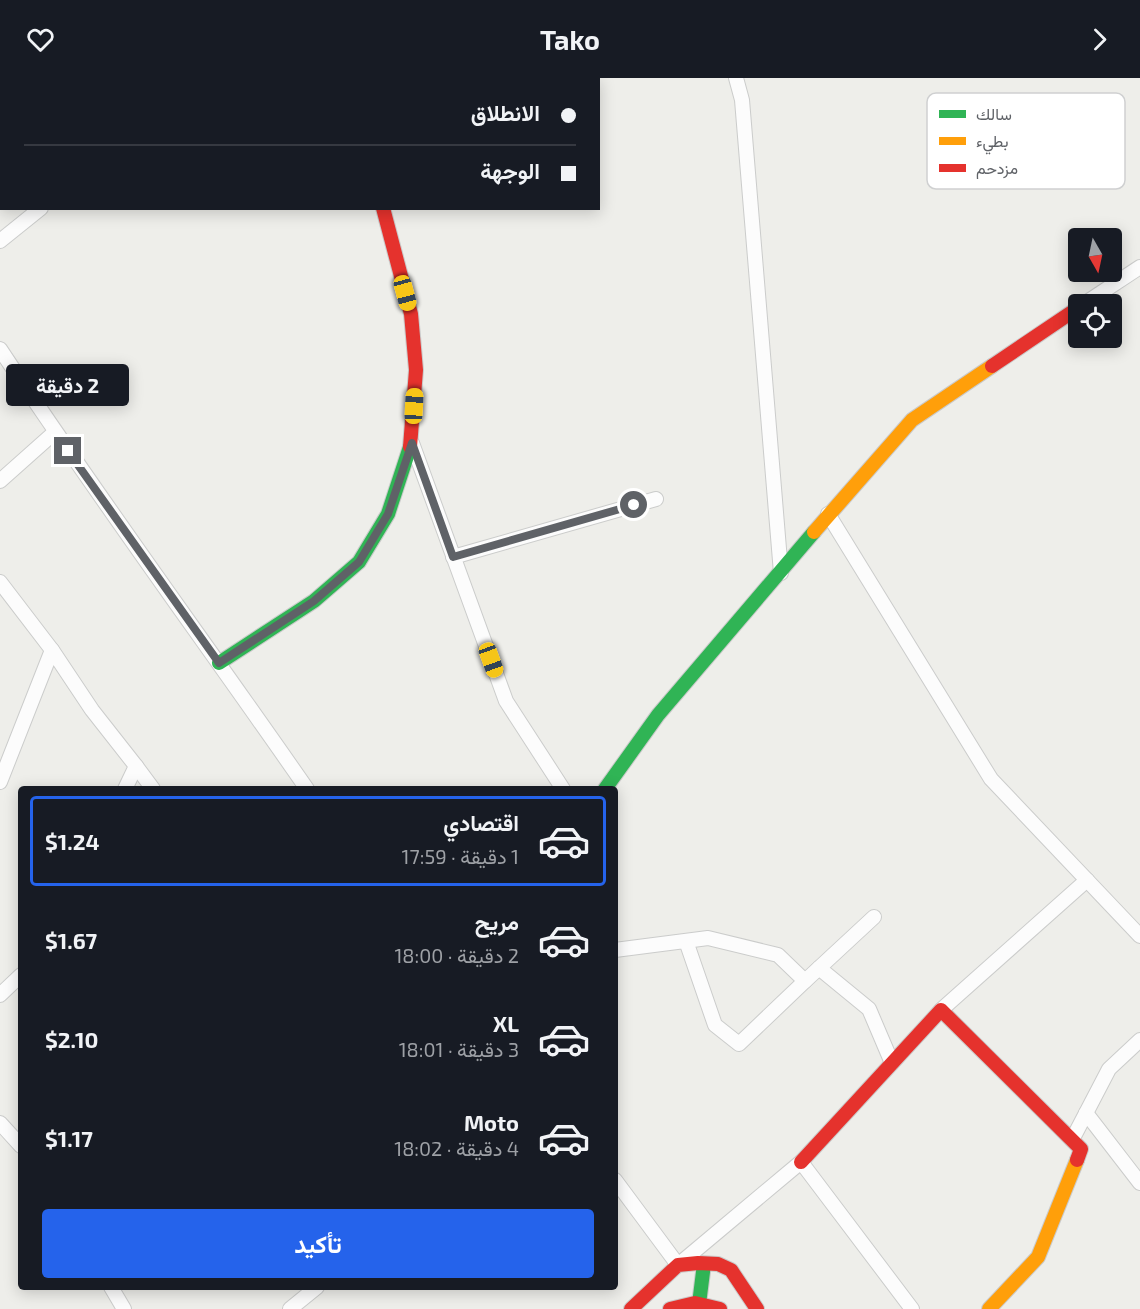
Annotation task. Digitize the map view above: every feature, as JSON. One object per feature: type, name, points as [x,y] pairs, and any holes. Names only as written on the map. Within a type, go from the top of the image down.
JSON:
[{"type":"street","points":[[736,78],[742,99],[781,573]]},
{"type":"street","points":[[0,241],[39,210]]},
{"type":"street","points":[[219,663],[314,601],[359,562],[388,514],[412,443],[416,370],[411,314],[384,210]]},
{"type":"street","points":[[1099,294],[1140,267]]},
{"type":"street","points":[[607,786],[658,715],[781,573],[828,514],[912,420],[1068,315]]},
{"type":"street","points":[[0,349],[92,489],[219,663],[305,786]]},
{"type":"street","points":[[0,481],[55,432]]},
{"type":"street","points":[[412,443],[506,701],[561,786]]},
{"type":"street","points":[[453,557],[656,499]]},
{"type":"street","points":[[828,514],[991,778],[1140,936]]},
{"type":"street","points":[[0,582],[92,710],[151,786]]},
{"type":"street","points":[[0,782],[51,650]]},
{"type":"street","points":[[126,786],[136,766]]},
{"type":"street","points":[[632,1309],[678,1265],[801,1162],[941,1010],[1087,880]]},
{"type":"street","points":[[686,941],[715,1025],[739,1044],[874,917]]},
{"type":"street","points":[[618,950],[708,938],[778,955],[805,981]]},
{"type":"street","points":[[819,968],[868,1009],[892,1063]]},
{"type":"street","points":[[0,995],[18,978]]},
{"type":"street","points":[[941,1010],[1081,1149],[1038,1257],[996,1307]]},
{"type":"street","points":[[1072,1140],[1109,1069],[1140,1040]]},
{"type":"street","points":[[1086,1113],[1140,1183]]},
{"type":"street","points":[[0,1124],[18,1143]]},
{"type":"street","points":[[801,1162],[912,1309]]},
{"type":"street","points":[[618,1184],[678,1265]]},
{"type":"street","points":[[699,1304],[704,1264]]},
{"type":"street","points":[[678,1265],[718,1264],[731,1270],[757,1309]]},
{"type":"street","points":[[113,1290],[124,1309]]},
{"type":"street","points":[[290,1309],[313,1290]]},
{"type":"street","points":[[670,1309],[684,1302],[720,1309]]},
{"type":"traffic: fast","points":[[219,663],[314,601],[359,562],[388,514],[410,447]]},
{"type":"traffic: fast","points":[[607,786],[658,715],[814,532]]},
{"type":"traffic: fast","points":[[699,1304],[704,1264]]},
{"type":"traffic: slow","points":[[814,532],[912,420],[992,366]]},
{"type":"traffic: slow","points":[[989,1309],[1038,1257],[1077,1160]]},
{"type":"traffic: jam","points":[[384,210],[411,314],[416,370],[410,447]]},
{"type":"traffic: jam","points":[[992,366],[1068,315]]},
{"type":"traffic: jam","points":[[801,1162],[941,1010],[1081,1149],[1077,1160]]},
{"type":"traffic: jam","points":[[631,1309],[678,1265],[698,1263],[718,1264],[731,1270],[757,1309]]},
{"type":"traffic: jam","points":[[670,1309],[695,1303],[720,1309]]},
{"type":"route","points":[[68,451],[92,489],[219,663],[314,601],[359,562],[388,514],[412,443],[453,557],[634,505]]}]
